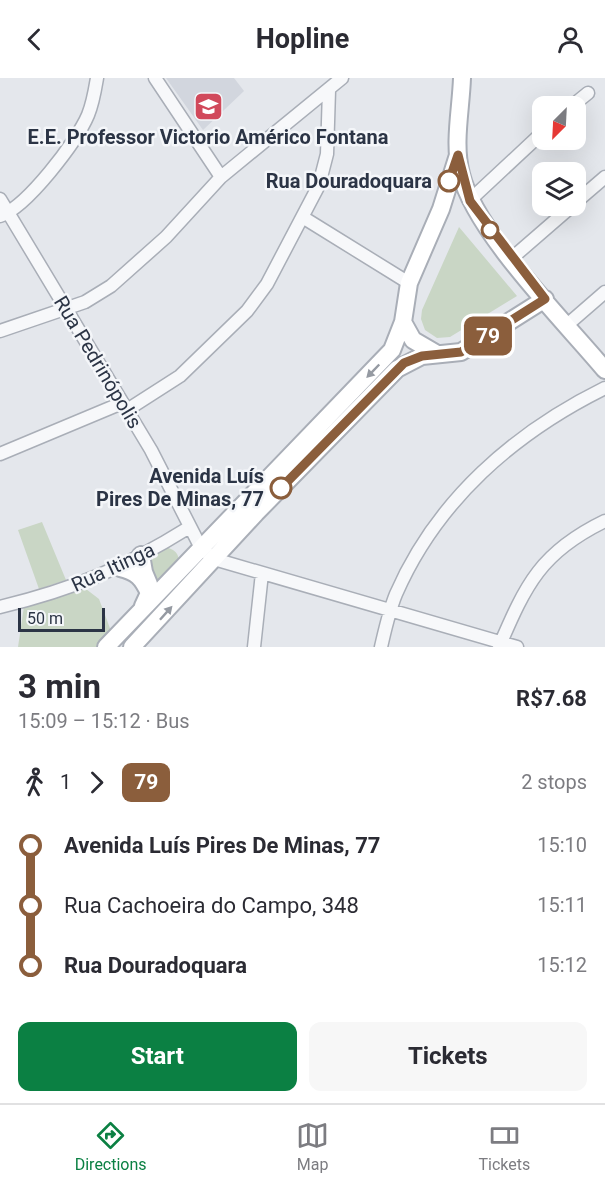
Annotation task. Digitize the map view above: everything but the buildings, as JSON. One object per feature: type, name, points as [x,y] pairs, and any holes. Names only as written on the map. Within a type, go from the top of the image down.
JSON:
[{"type":"main road","points":[[132,647],[396,344],[403,322],[409,283],[441,209],[458,155],[462,78]]},
{"type":"main road","points":[[458,155],[470,201],[512,258],[605,370]]},
{"type":"main road","points":[[441,209],[470,201]]},
{"type":"main road","points":[[106,647],[201,548],[217,547],[397,369],[412,359],[461,352],[545,299]]},
{"type":"main road","points":[[403,322],[413,340],[437,354]]},
{"type":"main road","points":[[141,555],[146,578],[160,591]]},
{"type":"main road","points":[[120,567],[134,571],[143,579],[149,593],[141,610]]},
{"type":"street","points":[[4,215],[35,189],[77,134],[90,108],[97,78]]},
{"type":"street","points":[[155,78],[221,177]]},
{"type":"street","points":[[0,331],[85,302],[126,274],[183,219],[221,177],[342,78]]},
{"type":"street","points":[[0,454],[125,407],[180,376],[247,310],[267,284],[320,185],[327,154],[329,90]]},
{"type":"street","points":[[584,96],[588,93]]},
{"type":"street","points":[[470,201],[532,142]]},
{"type":"street","points":[[586,193],[605,177]]},
{"type":"street","name":"Rua Pedrinópolis","points":[[0,199],[4,215],[65,309],[150,450],[201,548]]},
{"type":"street","points":[[512,258],[560,216]]},
{"type":"street","points":[[304,218],[409,283]]},
{"type":"street","points":[[567,325],[605,292]]},
{"type":"street","points":[[381,647],[391,611],[417,553],[453,500],[524,435],[547,419],[605,388]]},
{"type":"street","points":[[500,645],[539,569],[561,545],[605,520]]},
{"type":"street","points":[[189,528],[245,567],[500,645],[517,647]]},
{"type":"street","name":"Rua Itinga","points":[[0,607],[76,586],[120,567],[189,528]]},
{"type":"street","points":[[254,647],[262,573]]},
{"type":"shaded area","name":"E.E. Professor Victorio Américo Fontana","points":[[166,78],[234,78],[244,91],[203,130]]},
{"type":"green space","points":[[459,227],[517,296],[450,337],[437,338],[425,330],[421,319],[422,310]]},
{"type":"green space","points":[[42,522],[66,580],[39,589],[18,530]]},
{"type":"green space","points":[[159,546],[174,551],[180,565],[162,584],[154,583],[143,559]]},
{"type":"green space","points":[[86,589],[99,599],[111,631],[96,647],[18,647],[24,606]]},
{"type":"bus line","name":"79","points":[[281,488],[404,363],[422,356],[461,352],[545,299],[470,201],[461,174],[458,155],[449,181]]},
{"type":"place","name":"E.E. Professor Victorio Américo Fontana","points":[[208,106]]},
{"type":"place","name":"Rua Douradoquara","points":[[449,181]]},
{"type":"place","name":"Avenida Luís Pires De Minas, 77","points":[[281,488]]}]
